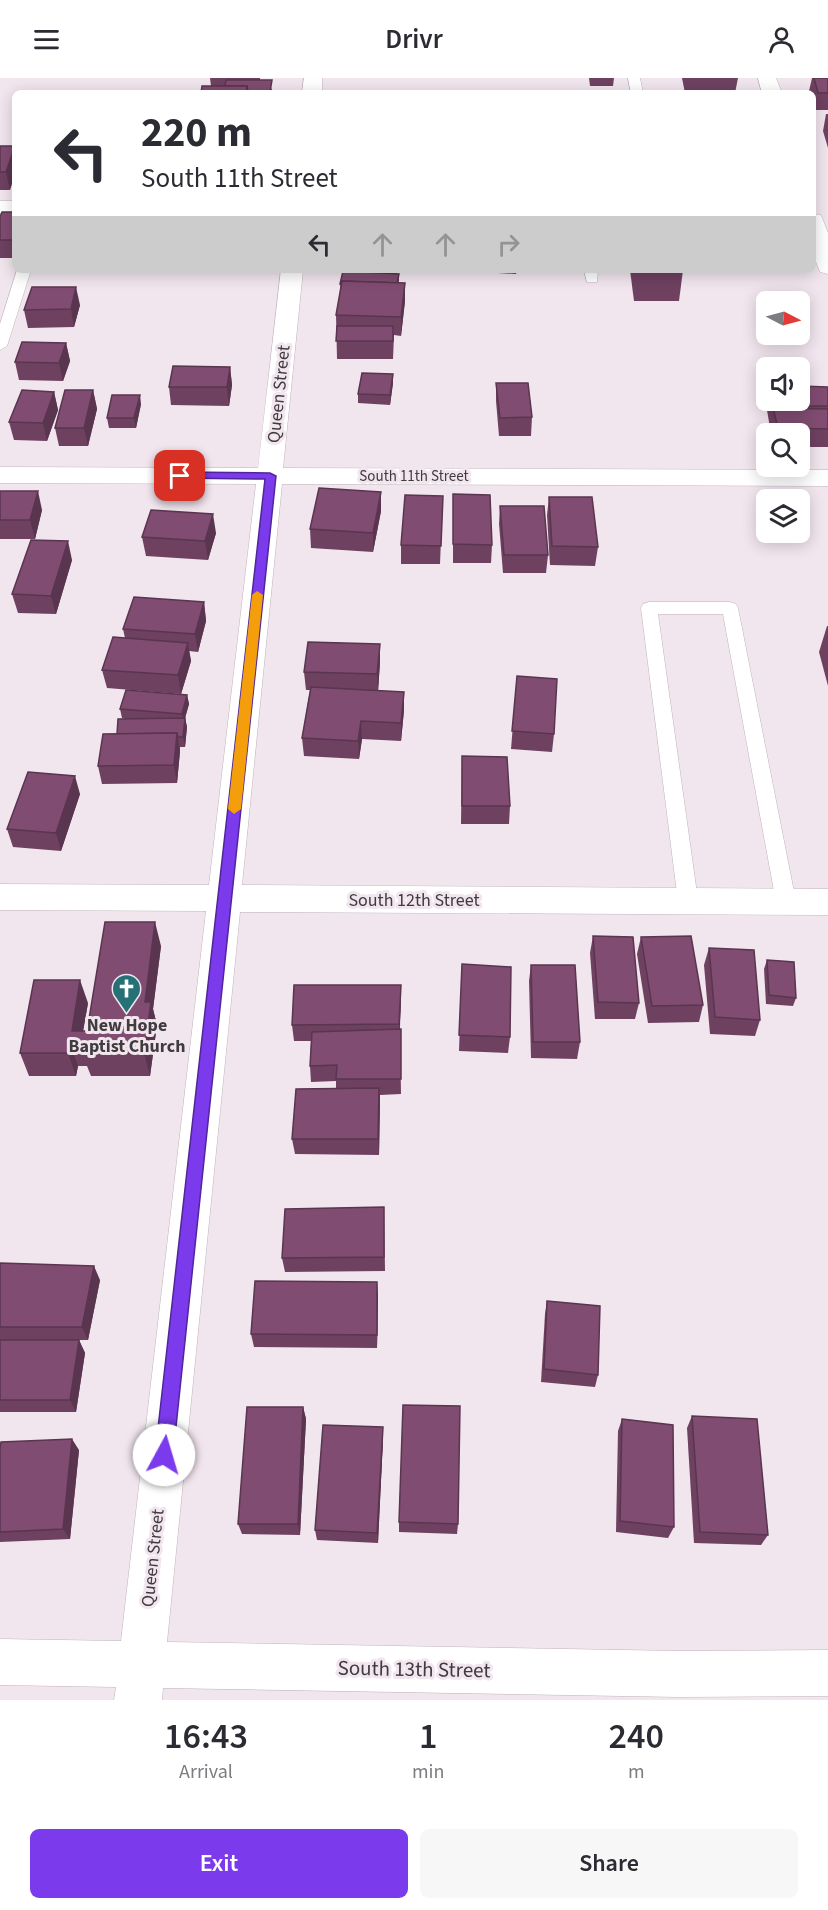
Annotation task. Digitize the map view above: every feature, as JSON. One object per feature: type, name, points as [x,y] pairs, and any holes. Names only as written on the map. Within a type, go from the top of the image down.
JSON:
[{"type":"street","points":[[816,229],[828,267]]},
{"type":"street","name":"Queen Street","points":[[140,1682],[292,273]]},
{"type":"street","name":"South 11th Street","points":[[0,475],[828,478]]},
{"type":"street","name":"South 12th Street","points":[[0,897],[828,902]]},
{"type":"street","name":"South 13th Street","points":[[0,1662],[140,1682],[828,1673]]},
{"type":"lane","points":[[0,346],[23,273]]},
{"type":"lane","points":[[688,901],[649,608],[730,608],[786,902]]},
{"type":"building","points":[[814,78],[828,78],[828,93],[818,93]]},
{"type":"building","points":[[226,80],[272,80],[270,90],[248,90],[247,86],[225,86]]},
{"type":"building","points":[[202,86],[247,86],[246,90],[201,90]]},
{"type":"building","points":[[0,146],[12,146],[12,155],[6,172],[0,172]]},
{"type":"building","points":[[2,212],[12,212],[12,240],[0,240]]},
{"type":"building","points":[[343,273],[399,274],[397,283],[342,281],[340,284]]},
{"type":"building","points":[[342,281],[405,283],[401,317],[336,315]]},
{"type":"building","points":[[32,287],[76,287],[71,309],[24,310]]},
{"type":"building","points":[[337,326],[393,326],[393,341],[336,341]]},
{"type":"building","points":[[22,342],[66,343],[59,363],[15,362]]},
{"type":"building","points":[[173,366],[230,367],[227,387],[169,387]]},
{"type":"building","points":[[362,373],[393,374],[390,395],[358,394]]},
{"type":"building","points":[[496,383],[528,383],[532,417],[500,418]]},
{"type":"building","points":[[810,386],[828,387],[828,406],[810,406]]},
{"type":"building","points":[[22,390],[54,392],[43,423],[9,422]]},
{"type":"building","points":[[65,390],[93,390],[84,428],[55,428]]},
{"type":"building","points":[[112,395],[140,395],[134,418],[107,418]]},
{"type":"building","points":[[828,409],[828,429],[810,429],[810,423],[777,423],[774,411]]},
{"type":"building","points":[[319,488],[381,492],[373,533],[310,529]]},
{"type":"building","points":[[0,491],[38,491],[30,520],[0,520]]},
{"type":"building","points":[[453,494],[490,495],[492,545],[453,544]]},
{"type":"building","points":[[405,495],[443,496],[441,546],[401,545]]},
{"type":"building","points":[[549,497],[592,497],[598,547],[552,546]]},
{"type":"building","points":[[500,506],[544,506],[548,555],[504,555]]},
{"type":"building","points":[[151,510],[213,514],[205,541],[142,537]]},
{"type":"building","points":[[31,540],[68,541],[51,596],[12,594]]},
{"type":"building","points":[[134,597],[204,602],[195,634],[123,629]]},
{"type":"building","points":[[113,637],[188,643],[178,675],[102,670]]},
{"type":"building","points":[[308,642],[380,644],[377,674],[304,672]]},
{"type":"building","points":[[517,676],[557,679],[554,734],[512,731]]},
{"type":"building","points":[[311,687],[404,692],[401,723],[361,721],[358,741],[302,738]]},
{"type":"building","points":[[126,690],[187,695],[182,714],[120,709]]},
{"type":"building","points":[[185,718],[183,737],[178,737],[177,733],[117,734],[118,719]]},
{"type":"building","points":[[177,733],[174,765],[98,766],[103,734]]},
{"type":"building","points":[[462,756],[507,757],[510,806],[462,806]]},
{"type":"building","points":[[28,772],[75,776],[56,833],[7,829]]},
{"type":"building","name":"New Hope Baptist Church","points":[[105,922],[155,922],[145,1002],[151,1002],[144,1053],[83,1053],[85,1043],[70,1044],[68,1053],[20,1053],[34,980],[80,980],[72,1031],[87,1031]]},
{"type":"building","points":[[593,936],[633,937],[639,1003],[598,1002]]},
{"type":"building","points":[[691,936],[703,1005],[652,1006],[641,937]]},
{"type":"building","points":[[709,948],[754,950],[760,1020],[715,1017]]},
{"type":"building","points":[[767,960],[794,962],[796,998],[769,995]]},
{"type":"building","points":[[462,964],[511,967],[510,1037],[459,1035]]},
{"type":"building","points":[[531,965],[575,965],[580,1042],[533,1042]]},
{"type":"building","points":[[294,985],[401,985],[399,1024],[292,1025]]},
{"type":"building","points":[[401,1029],[401,1079],[336,1079],[337,1065],[310,1066],[312,1032]]},
{"type":"building","points":[[379,1088],[378,1139],[292,1139],[296,1089]]},
{"type":"building","points":[[384,1207],[384,1257],[282,1258],[285,1209]]},
{"type":"building","points":[[0,1263],[94,1266],[82,1327],[0,1327]]},
{"type":"building","points":[[255,1281],[377,1282],[377,1335],[251,1334]]},
{"type":"building","points":[[547,1301],[600,1306],[598,1375],[544,1369]]},
{"type":"building","points":[[0,1340],[79,1340],[70,1400],[0,1400]]},
{"type":"building","points":[[403,1405],[460,1406],[458,1524],[399,1522]]},
{"type":"building","points":[[247,1407],[303,1407],[298,1524],[238,1524]]},
{"type":"building","points":[[692,1416],[757,1419],[768,1535],[700,1532]]},
{"type":"building","points":[[622,1419],[673,1425],[674,1527],[620,1521]]},
{"type":"building","points":[[323,1425],[383,1427],[377,1533],[315,1530]]},
{"type":"building","points":[[72,1439],[63,1529],[0,1532],[1,1442]]},
{"type":"slow traffic","points":[[234,809],[257,595]]},
{"type":"place","name":"New Hope Baptist Church","points":[[127,1014]]},
{"type":"route","points":[[164,1455],[270,476],[180,476]]}]
